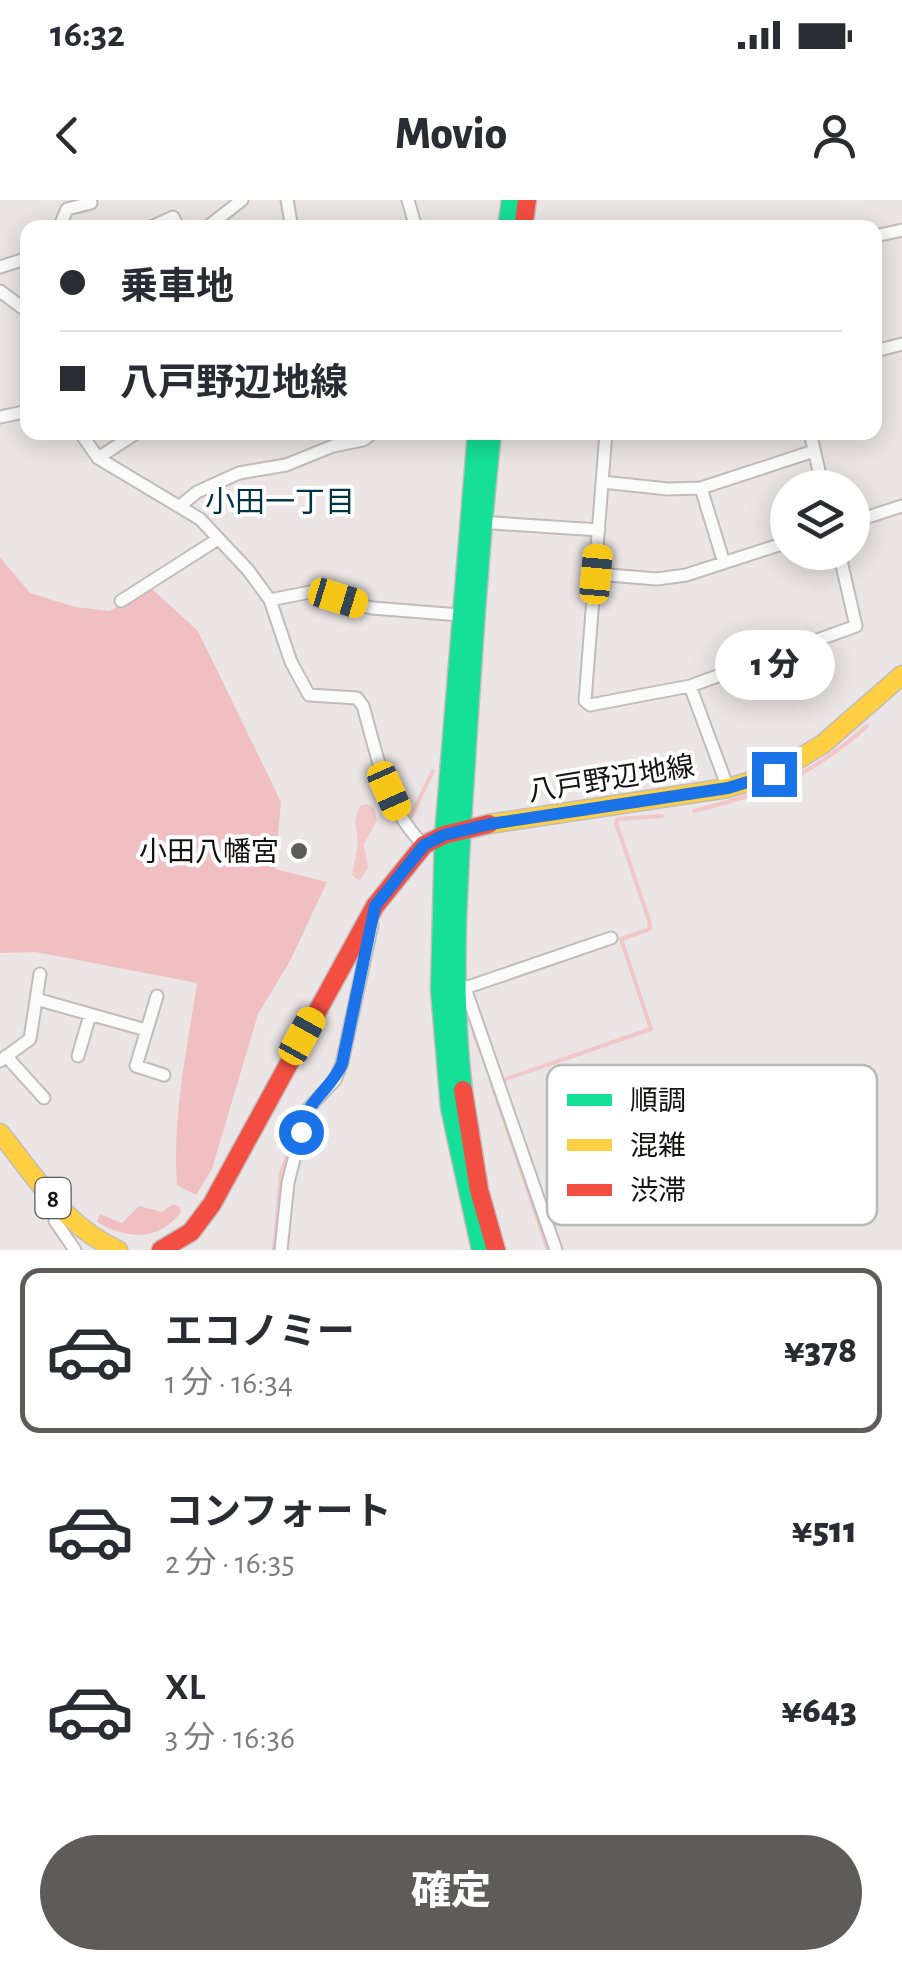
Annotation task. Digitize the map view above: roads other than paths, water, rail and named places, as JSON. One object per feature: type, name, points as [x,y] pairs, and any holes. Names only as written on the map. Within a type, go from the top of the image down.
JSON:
[{"type":"street","points":[[216,220],[240,200]]},
{"type":"street","points":[[61,220],[66,209],[91,203]]},
{"type":"street","points":[[86,440],[98,458],[200,519],[218,539],[270,600],[309,695],[357,698],[403,822],[424,845]]},
{"type":"street","points":[[98,458],[126,440]]},
{"type":"street","points":[[180,506],[197,492],[239,473],[286,465],[333,446],[363,440]]},
{"type":"street","points":[[477,440],[440,990],[444,1058],[466,1198],[480,1250]]},
{"type":"street","points":[[490,440],[460,615],[452,833],[460,983],[459,1065],[496,1250]]},
{"type":"street","points":[[605,440],[585,701],[590,704],[690,686],[856,626],[843,570]]},
{"type":"street","points":[[812,440],[818,470]]},
{"type":"street","points":[[602,482],[701,488],[814,452]]},
{"type":"street","points":[[701,488],[724,562]]},
{"type":"street","points":[[870,516],[902,506]]},
{"type":"street","points":[[474,521],[599,530]]},
{"type":"street","points":[[121,601],[218,539]]},
{"type":"street","points":[[596,574],[656,579],[686,575],[770,548]]},
{"type":"street","points":[[270,600],[310,592],[372,608],[460,615]]},
{"type":"street","name":"八戸野辺地線","points":[[170,1248],[191,1232],[212,1204],[375,906],[424,845],[452,833],[728,788],[774,774],[823,744],[902,676]]},
{"type":"street","points":[[690,686],[728,788]]},
{"type":"street","points":[[281,1250],[288,1182],[302,1122],[312,1103],[335,1080],[342,1064],[375,906]]},
{"type":"street","points":[[460,983],[611,938]]},
{"type":"street","points":[[40,974],[30,1038],[3,1058],[44,1098]]},
{"type":"street","points":[[460,983],[556,1250]]},
{"type":"street","points":[[157,996],[136,1066],[164,1075]]},
{"type":"street","points":[[36,1000],[146,1030]]},
{"type":"street","points":[[78,1056],[90,1014]]},
{"type":"street","name":"8","points":[[0,1132],[83,1231],[104,1246],[118,1250]]},
{"type":"street","points":[[55,1201],[55,1221],[75,1250]]},
{"type":"waterway","points":[[694,811],[786,781],[825,759],[867,726]]},
{"type":"waterway","points":[[410,818],[433,771]]},
{"type":"waterway","points":[[503,1080],[651,1029],[621,939],[650,929],[649,920],[616,823],[618,819],[662,816]]},
{"type":"waterway","points":[[474,1034],[494,1083]]},
{"type":"waterway","points":[[492,1084],[548,1250]]},
{"type":"waterway","points":[[298,1124],[299,1109],[304,1107]]},
{"type":"waterway","points":[[274,1250],[281,1173],[294,1138]]},
{"type":"place","name":"小田八幡宮","points":[[299,851]]},
{"type":"district","name":"小田一丁目","points":[[280,502]]}]
